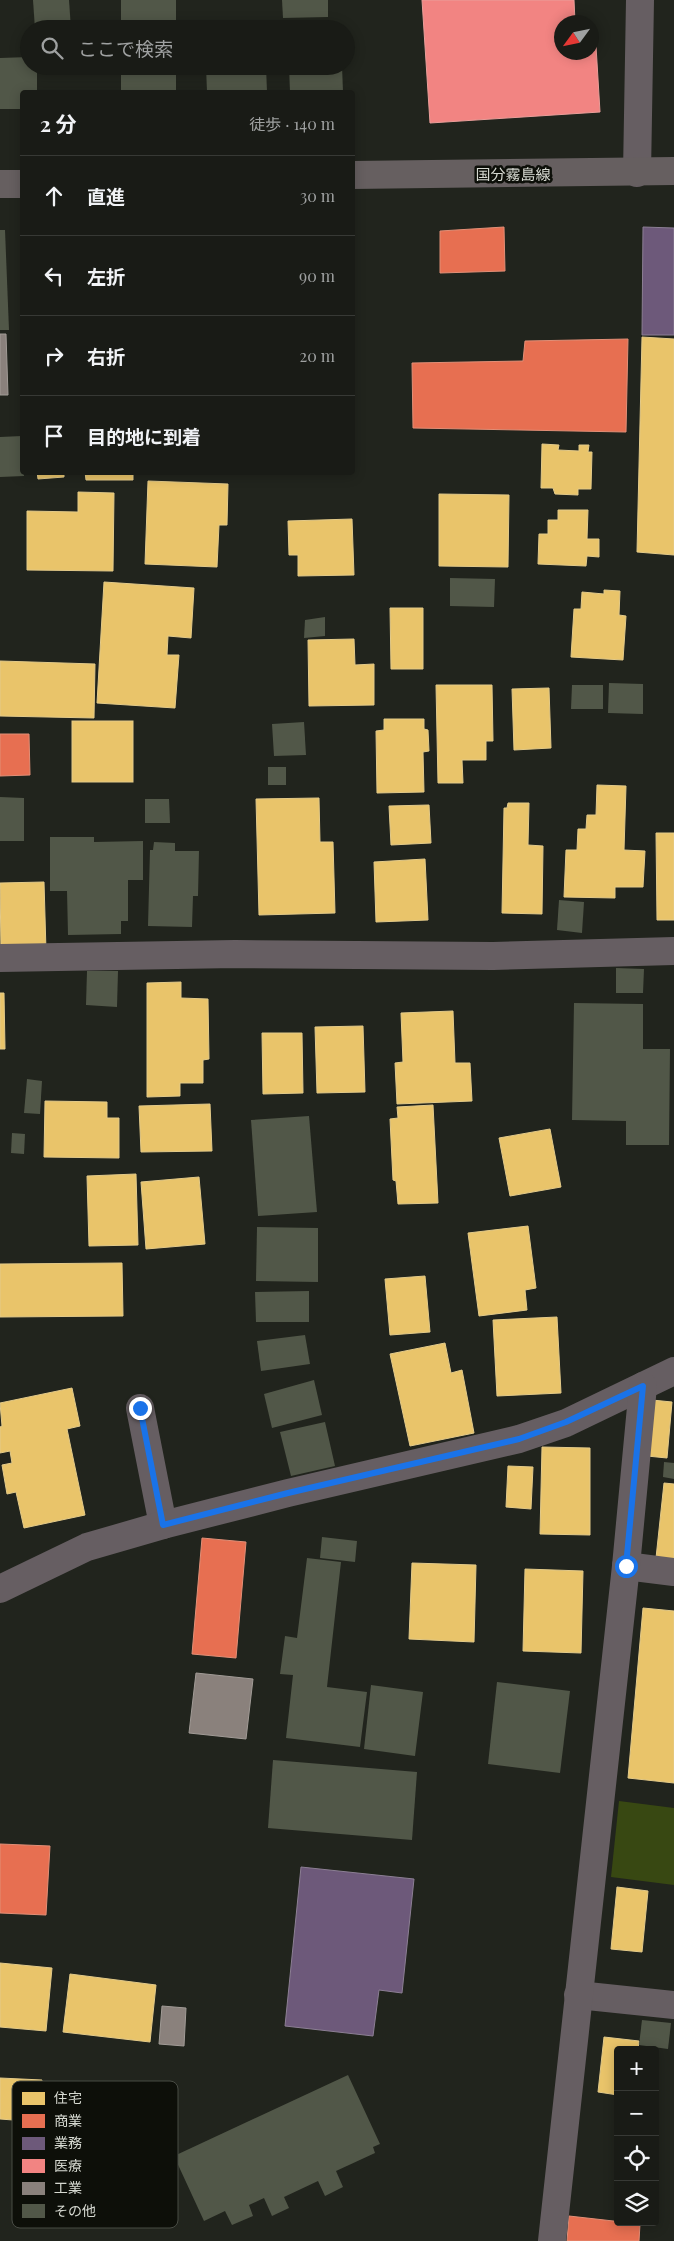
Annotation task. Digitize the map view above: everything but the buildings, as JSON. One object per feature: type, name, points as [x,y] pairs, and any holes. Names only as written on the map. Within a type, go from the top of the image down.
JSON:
[{"type":"main road","name":"国分霧島線","points":[[355,176],[674,171]]},
{"type":"main road","points":[[0,184],[20,184]]},
{"type":"street","points":[[637,173],[640,0]]},
{"type":"street","points":[[0,958],[235,954],[493,956],[674,952]]},
{"type":"street","points":[[0,1589],[87,1547],[163,1525],[288,1493],[519,1439],[566,1422],[674,1371]]},
{"type":"street","points":[[552,2241],[626,1566],[643,1386]]},
{"type":"street","points":[[140,1408],[163,1525]]},
{"type":"street","points":[[626,1566],[674,1572]]},
{"type":"street","points":[[578,1995],[674,2005]]},
{"type":"green space","points":[[619,1801],[674,1808],[674,1885],[611,1877]]},
{"type":"route","points":[[140,1408],[163,1525],[288,1493],[519,1439],[566,1422],[643,1386],[626,1566]]}]
